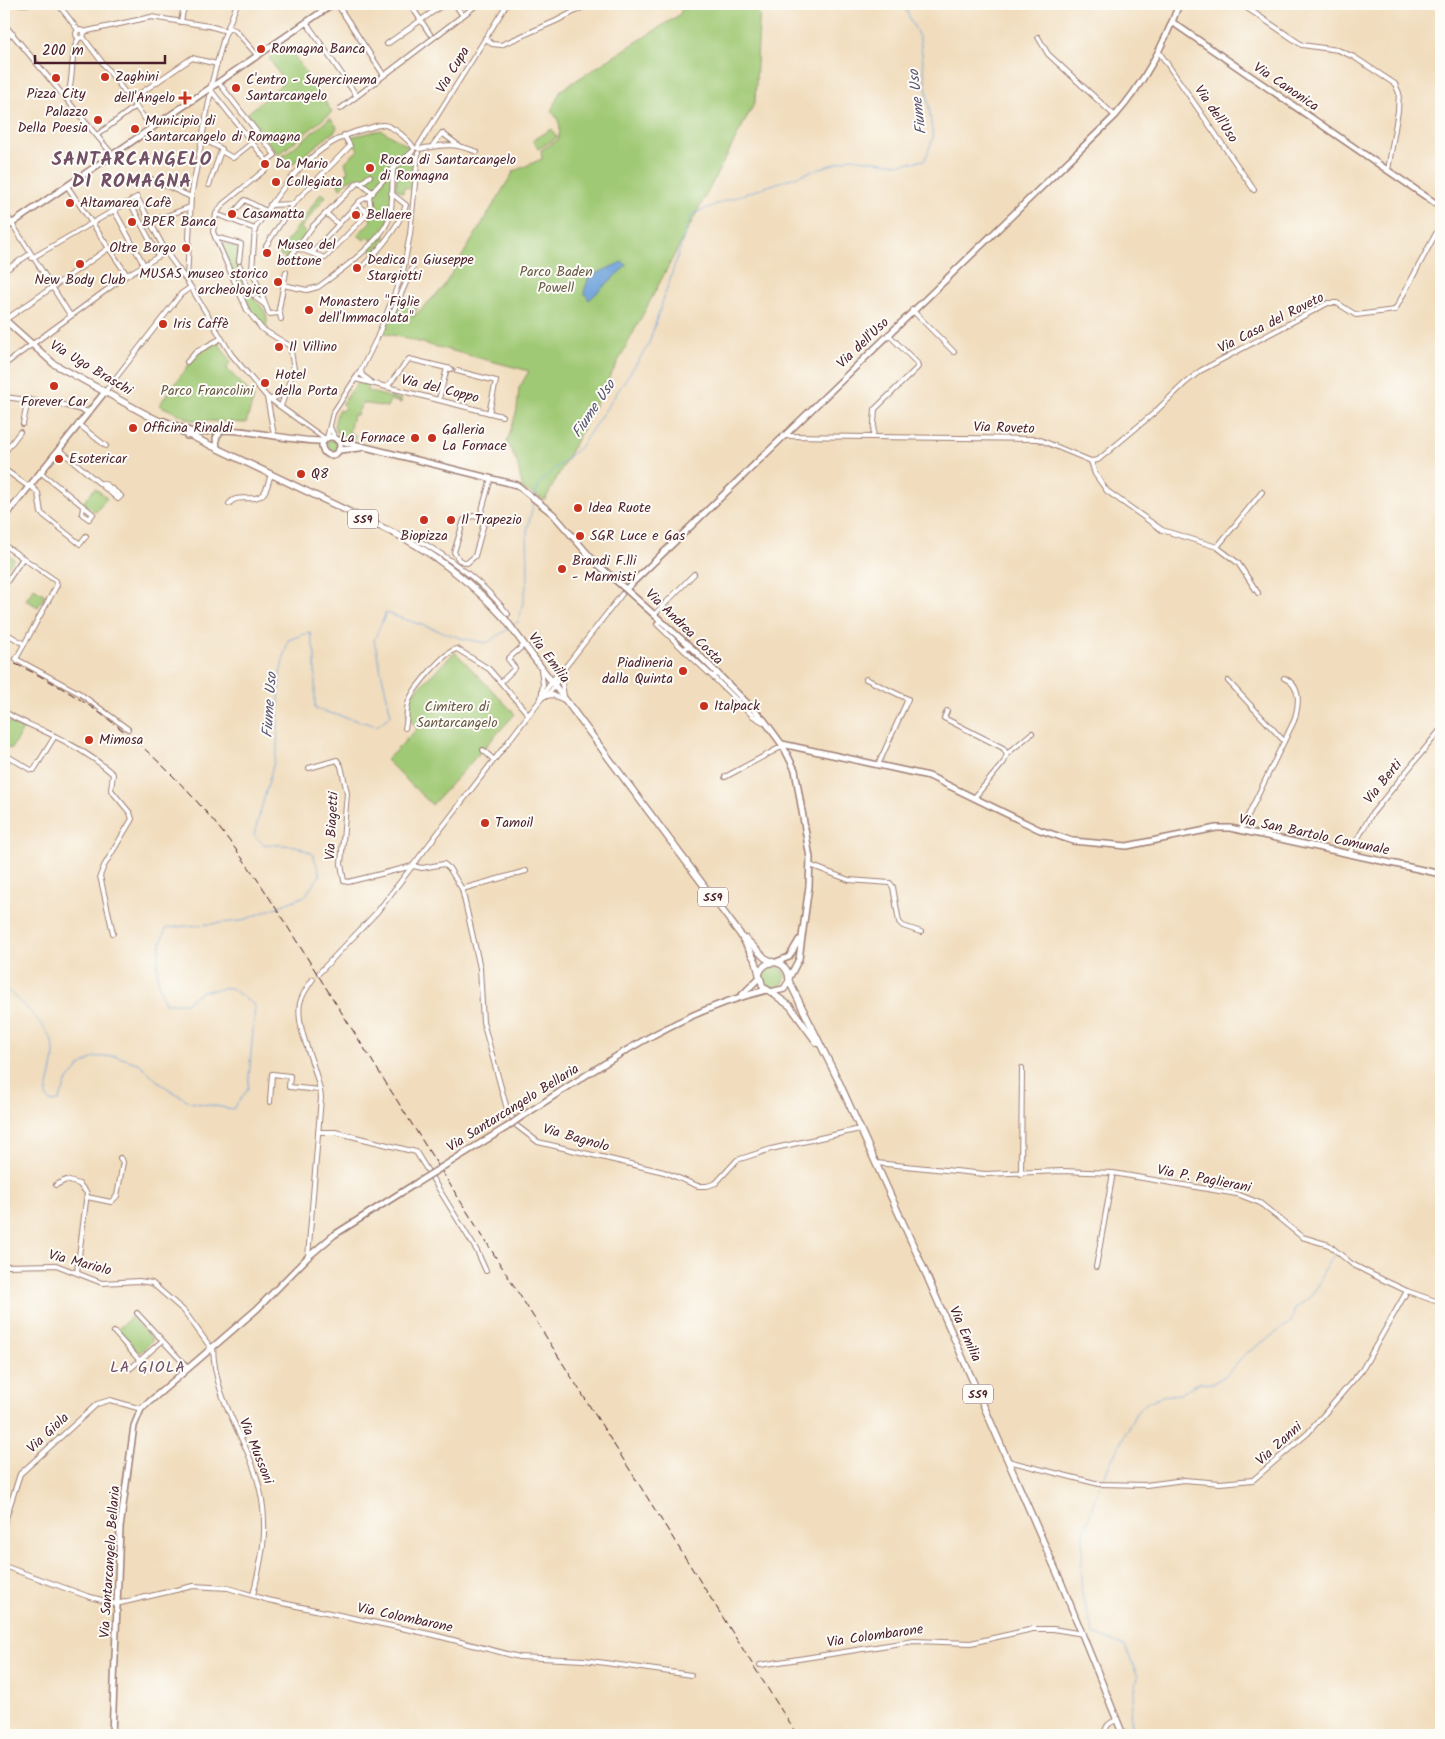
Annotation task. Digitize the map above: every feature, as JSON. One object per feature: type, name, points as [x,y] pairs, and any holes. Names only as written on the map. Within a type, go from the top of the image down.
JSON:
[{"type":"main road","name":"Via Ugo Braschi","points":[[4,320],[31,346],[54,364],[145,414],[191,434]]},
{"type":"main road","name":"Via Ugo Braschi","points":[[145,414],[191,434],[217,448]]},
{"type":"main road","name":"Via Emilia","points":[[217,448],[411,542],[449,566],[468,581],[496,610],[522,643],[740,934],[756,962],[759,976],[769,991],[790,1006],[826,1056]]},
{"type":"main road","name":"Via Emilia","points":[[740,934],[765,958],[784,966],[876,1163],[1007,1460],[1082,1634],[1122,1735]]},
{"type":"main road","points":[[759,976],[764,966],[774,962]]},
{"type":"main road","points":[[769,991],[784,988],[789,980]]},
{"type":"street","points":[[7,4],[39,4]]},
{"type":"street","points":[[58,4],[152,128]]},
{"type":"street","points":[[181,22],[183,11],[188,4]]},
{"type":"street","points":[[187,281],[190,207],[201,138],[216,64],[237,4]]},
{"type":"street","points":[[4,229],[112,154],[211,91],[218,83],[333,4]]},
{"type":"street","points":[[337,4],[383,74]]},
{"type":"street","points":[[410,4],[430,34]]},
{"type":"street","points":[[386,44],[444,4]]},
{"type":"street","points":[[455,4],[461,13]]},
{"type":"street","points":[[340,109],[383,74],[478,4]]},
{"type":"street","name":"Via Cupa","points":[[416,150],[506,4]]},
{"type":"street","points":[[485,38],[492,44],[501,45],[589,4]]},
{"type":"street","name":"Via dell'Uso","points":[[627,588],[912,310],[1115,116],[1144,79],[1160,52],[1179,4]]},
{"type":"street","points":[[1241,4],[1302,45],[1346,54],[1395,84],[1399,93],[1398,111],[1388,170]]},
{"type":"street","points":[[78,30],[76,34],[82,35],[150,17],[236,30],[258,56]]},
{"type":"street","points":[[306,22],[356,95]]},
{"type":"street","name":"Via Canonica","points":[[1172,22],[1441,207]]},
{"type":"street","points":[[4,24],[112,154]]},
{"type":"street","points":[[4,38],[13,34]]},
{"type":"street","points":[[67,98],[73,79],[74,45],[82,35]]},
{"type":"street","points":[[1038,37],[1048,54],[1115,116]]},
{"type":"street","name":"Via dell'Uso","points":[[1160,52],[1254,190]]},
{"type":"street","points":[[132,100],[192,58],[216,64]]},
{"type":"street","points":[[218,83],[274,155],[268,162],[266,169],[230,198],[216,214],[213,232],[247,310],[262,329],[290,346],[294,369],[281,406]]},
{"type":"street","points":[[211,91],[268,162]]},
{"type":"street","points":[[97,134],[136,106]]},
{"type":"street","points":[[236,121],[244,115]]},
{"type":"street","points":[[280,313],[269,314],[252,270],[255,229],[293,174],[321,150],[344,135],[383,125],[391,128],[416,150],[416,182],[406,260],[387,314],[361,370],[335,408],[323,448]]},
{"type":"street","points":[[433,145],[442,133],[459,145],[477,152]]},
{"type":"street","points":[[266,246],[293,204],[350,146],[344,135]]},
{"type":"street","points":[[201,138],[222,149],[221,151],[233,158],[253,142]]},
{"type":"street","points":[[312,253],[358,204],[371,195],[393,169],[416,150],[433,145],[459,145]]},
{"type":"street","points":[[209,185],[221,151]]},
{"type":"street","points":[[4,159],[6,166],[4,168]]},
{"type":"street","points":[[283,285],[307,290],[318,287],[373,241],[388,220],[393,169]]},
{"type":"street","points":[[288,261],[326,213],[370,176]]},
{"type":"street","points":[[149,178],[191,197]]},
{"type":"street","points":[[297,248],[325,258],[368,214],[372,205],[371,195],[360,183]]},
{"type":"street","points":[[67,186],[127,275]]},
{"type":"street","points":[[363,266],[381,247],[402,215],[406,205],[391,193]]},
{"type":"street","points":[[4,271],[136,197],[166,252],[191,287],[220,338],[269,398],[325,439]]},
{"type":"street","points":[[229,218],[245,200],[266,211]]},
{"type":"street","points":[[131,204],[158,256]]},
{"type":"street","points":[[270,206],[293,204]]},
{"type":"street","points":[[358,204],[368,214]]},
{"type":"street","points":[[150,222],[190,207]]},
{"type":"street","points":[[114,210],[144,265]]},
{"type":"street","points":[[4,211],[70,316]]},
{"type":"street","points":[[326,213],[338,224]]},
{"type":"street","points":[[216,214],[255,229]]},
{"type":"street","name":"Via Casa del Roveto","points":[[1091,461],[1098,460],[1200,371],[1328,303],[1337,303],[1356,315],[1394,310],[1441,224]]},
{"type":"street","points":[[215,237],[241,244],[240,263],[248,289],[265,305]]},
{"type":"street","points":[[4,320],[109,248]]},
{"type":"street","points":[[4,365],[127,275],[166,252]]},
{"type":"street","points":[[387,314],[393,312],[412,267]]},
{"type":"street","points":[[282,318],[280,313],[286,272]]},
{"type":"street","points":[[4,518],[181,294],[191,287]]},
{"type":"street","points":[[912,310],[954,352]]},
{"type":"street","points":[[873,437],[875,409],[918,367],[917,363],[888,334]]},
{"type":"street","points":[[187,362],[196,352],[220,338]]},
{"type":"street","points":[[387,387],[409,359],[449,369],[439,399]]},
{"type":"street","points":[[361,370],[362,375],[374,384]]},
{"type":"street","points":[[456,371],[496,381],[489,413]]},
{"type":"street","name":"Via del Coppo","points":[[355,379],[502,416]]},
{"type":"street","points":[[269,398],[284,394]]},
{"type":"street","points":[[4,397],[89,412]]},
{"type":"street","points":[[269,398],[274,435]]},
{"type":"street","points":[[23,424],[28,400]]},
{"type":"street","points":[[78,424],[106,446]]},
{"type":"street","points":[[304,440],[323,448],[329,454],[334,454],[338,450],[336,439],[330,427]]},
{"type":"street","points":[[191,434],[222,429],[304,440],[336,439]]},
{"type":"street","points":[[217,448],[216,438],[222,429]]},
{"type":"street","points":[[4,453],[20,432]]},
{"type":"street","name":"Via Roveto","points":[[783,436],[1038,439],[1091,461]]},
{"type":"street","name":"Via Andrea Costa","points":[[336,439],[520,486],[553,514],[593,560],[655,614],[686,648],[767,723],[782,745],[795,770],[800,790],[810,865],[799,959],[789,980]]},
{"type":"street","name":"Via Andrea Costa","points":[[338,450],[364,447]]},
{"type":"street","points":[[59,449],[118,499],[121,496],[108,485],[101,483]]},
{"type":"street","points":[[1091,461],[1095,474],[1108,491],[1162,530],[1217,547],[1238,563],[1258,593]]},
{"type":"street","points":[[4,468],[38,493],[41,513],[80,544],[86,536]]},
{"type":"street","points":[[40,472],[83,507]]},
{"type":"street","points":[[229,504],[237,497],[261,496],[265,493],[271,475]]},
{"type":"street","points":[[480,517],[470,516],[464,520],[454,552],[461,562],[470,562],[475,556],[484,523],[480,517],[491,478]]},
{"type":"street","points":[[1217,547],[1262,492]]},
{"type":"street","points":[[411,542],[413,537],[456,563],[483,586],[508,614]]},
{"type":"street","points":[[4,546],[56,581],[57,585],[16,659],[79,694],[128,729]]},
{"type":"street","points":[[4,586],[23,558]]},
{"type":"street","points":[[655,614],[694,574]]},
{"type":"street","points":[[320,972],[377,912],[494,760],[526,712],[551,691],[552,683],[622,594]]},
{"type":"street","points":[[4,632],[24,644]]},
{"type":"street","points":[[501,682],[515,668],[508,660],[522,643]]},
{"type":"street","points":[[405,728],[408,701],[412,694],[448,652],[457,649],[489,669],[526,712]]},
{"type":"street","points":[[540,667],[550,673],[561,672]]},
{"type":"street","points":[[540,667],[544,684],[542,697]]},
{"type":"street","points":[[561,672],[566,701]]},
{"type":"street","points":[[1240,830],[1299,706],[1298,692],[1292,682],[1284,678]]},
{"type":"street","points":[[866,679],[908,699],[878,765]]},
{"type":"street","points":[[1228,682],[1284,740]]},
{"type":"street","points":[[542,697],[553,695],[566,701]]},
{"type":"street","points":[[4,711],[16,720],[55,736],[112,772],[111,790],[132,816],[131,822],[104,866],[100,876],[113,933]]},
{"type":"street","points":[[947,711],[944,718],[1003,748],[1007,754]]},
{"type":"street","name":"Via Berti","points":[[1349,854],[1371,815],[1441,729]]},
{"type":"street","points":[[974,798],[1004,762],[1007,754],[1032,733]]},
{"type":"street","points":[[4,754],[34,770],[55,736]]},
{"type":"street","points":[[724,777],[782,745]]},
{"type":"street","name":"Via San Bartolo Comunale","points":[[782,745],[929,776],[1040,830],[1073,841],[1099,844],[1145,844],[1216,828],[1240,830],[1441,874]]},
{"type":"street","points":[[483,750],[494,760]]},
{"type":"street","name":"Via Biagetti","points":[[309,768],[339,761],[347,793],[341,864],[343,880],[348,882],[413,866]]},
{"type":"street","name":"Via Bagnolo","points":[[413,866],[422,868],[444,864],[449,868],[462,889],[480,968],[483,1022],[507,1109],[517,1126],[538,1142],[664,1172],[698,1186],[707,1186],[716,1183],[737,1160],[860,1129]]},
{"type":"street","points":[[810,865],[848,880],[890,883],[893,887],[899,922],[903,926],[921,932]]},
{"type":"street","points":[[462,889],[526,871]]},
{"type":"street","name":"Via Andrea Costa","points":[[774,962],[789,957],[801,935]]},
{"type":"street","name":"Via Santarcangelo Bellaria","points":[[741,996],[759,976]]},
{"type":"street","points":[[308,1257],[320,1090],[300,1013],[300,1003],[313,979]]},
{"type":"street","name":"Via Santarcangelo Bellaria","points":[[112,1735],[116,1604],[122,1519],[134,1426],[141,1410],[257,1310],[308,1257],[334,1235],[639,1042],[741,996],[769,991]]},
{"type":"street","points":[[1021,1174],[1022,1068]]},
{"type":"street","points":[[270,1102],[272,1074],[290,1076],[289,1087],[320,1090]]},
{"type":"street","points":[[318,1132],[334,1132],[416,1152],[486,1270]]},
{"type":"street","points":[[87,1197],[112,1202],[118,1196],[123,1162],[120,1158]]},
{"type":"street","name":"Via P. Paglierani","points":[[876,1163],[985,1174],[1062,1171],[1114,1174],[1237,1194],[1254,1200],[1302,1237],[1329,1246],[1352,1264],[1407,1291],[1441,1303]]},
{"type":"street","points":[[1096,1267],[1114,1174]]},
{"type":"street","points":[[56,1185],[66,1180],[79,1184],[85,1189],[87,1197],[77,1272]]},
{"type":"street","name":"Via Mariolo","points":[[4,1266],[56,1265],[102,1283],[145,1281],[158,1286],[184,1311],[212,1347]]},
{"type":"street","name":"Via Zanni","points":[[1007,1460],[1100,1484],[1146,1485],[1184,1480],[1247,1482],[1261,1475],[1281,1455],[1308,1433],[1362,1370],[1407,1291]]},
{"type":"street","points":[[137,1313],[188,1368]]},
{"type":"street","points":[[114,1332],[140,1361]]},
{"type":"street","points":[[131,1368],[162,1341]]},
{"type":"street","name":"Via Mussoni","points":[[212,1347],[222,1398],[245,1448],[260,1491],[265,1539],[252,1595]]},
{"type":"street","name":"Via Giola","points":[[4,1524],[20,1474],[97,1404],[110,1400],[141,1410]]},
{"type":"street","points":[[4,1566],[86,1596],[116,1604]]},
{"type":"street","name":"Via Colombarone","points":[[116,1604],[193,1586],[228,1588],[434,1635],[519,1658],[584,1660],[691,1676]]},
{"type":"street","name":"Via Colombarone","points":[[760,1665],[914,1641],[971,1643],[1026,1630],[1053,1629],[1068,1634],[1082,1634]]},
{"type":"street","points":[[1104,1735],[1106,1727],[1110,1722],[1117,1720]]},
{"type":"green space","name":"Parco Baden Powell","points":[[685,4],[760,4],[755,102],[545,500],[523,489],[517,462],[507,442],[517,410],[519,388],[529,371],[384,333],[401,298],[418,306],[412,318],[442,289],[514,171],[542,159],[541,150],[558,140],[559,124],[551,111],[561,90],[679,15]]},
{"type":"green space","points":[[287,45],[332,112],[278,155],[247,114],[284,82],[269,58]]},
{"type":"green space","points":[[330,118],[337,127],[335,131],[291,165],[283,156]]},
{"type":"green space","points":[[552,129],[557,138],[538,149],[533,140]]},
{"type":"green space","points":[[381,130],[408,146],[415,169],[411,189],[404,187],[403,193],[395,188],[398,172],[393,169],[390,215],[386,226],[372,241],[368,236],[364,240],[358,235],[371,221],[369,216],[376,208],[372,189],[357,177],[347,181],[341,189],[338,184],[348,172],[345,162],[358,150],[349,141],[350,137]]},
{"type":"green space","points":[[321,193],[326,196],[301,228],[307,234],[287,261],[283,256],[280,256],[280,249]]},
{"type":"green space","points":[[382,233],[386,237],[374,253],[368,247]]},
{"type":"green space","points":[[221,243],[239,248],[241,280],[246,290],[265,312],[267,323],[265,330],[240,288]]},
{"type":"green space","name":"Parco Francolini","points":[[218,342],[231,362],[227,366],[228,370],[254,397],[246,423],[191,420],[159,405],[197,354]]},
{"type":"green space","points":[[358,382],[368,384],[367,391],[401,400],[401,403],[390,400],[387,407],[362,403],[357,415],[353,415],[349,432],[355,435],[354,440],[337,433],[334,426],[338,410],[342,411],[345,407],[342,404]]},
{"type":"green space","points":[[331,440],[337,446],[331,452],[325,446]]},
{"type":"green space","points":[[95,488],[107,498],[96,512],[83,503]]},
{"type":"green space","points":[[4,552],[14,559],[6,569],[4,567]]},
{"type":"green space","points":[[34,588],[45,595],[38,607],[26,600]]},
{"type":"green space","name":"Cimitero di Santarcangelo","points":[[455,652],[515,714],[432,805],[386,760],[417,729],[407,714],[411,695]]},
{"type":"green space","points":[[9,722],[23,729],[11,749],[4,745],[4,729]]},
{"type":"green space","points":[[774,966],[782,969],[785,977],[782,985],[774,988],[766,985],[763,977],[766,969]]},
{"type":"green space","points":[[131,1317],[153,1340],[140,1353],[117,1330]]},
{"type":"water","points":[[622,262],[627,265],[589,300],[584,292],[589,277]]},
{"type":"waterway","name":"Fiume Uso","points":[[535,498],[539,483],[581,446],[648,346],[691,215],[724,201],[851,158],[899,164],[925,160],[933,138],[920,39],[903,4]]},
{"type":"waterway","name":"Fiume Uso","points":[[513,625],[519,621],[528,578],[527,530],[534,501]]},
{"type":"waterway","name":"Fiume Uso","points":[[4,987],[34,1016],[48,1033],[52,1042],[54,1050],[53,1061],[46,1096],[51,1102],[59,1101],[66,1083],[79,1067],[95,1057],[116,1056],[140,1064],[161,1084],[190,1102],[233,1109],[248,1089],[255,1006],[231,988],[202,991],[186,1003],[165,1003],[161,993],[157,965],[166,928],[241,921],[305,896],[320,875],[313,854],[296,846],[263,844],[254,835],[277,751],[280,674],[288,640],[310,632],[315,655],[315,709],[377,726],[391,715],[374,640],[386,613],[464,639],[487,643],[508,629]]},
{"type":"waterway","points":[[1100,1483],[1136,1413],[1148,1402],[1162,1396],[1180,1394],[1200,1382],[1213,1383],[1225,1376],[1244,1355],[1291,1322],[1295,1309],[1311,1296],[1319,1284],[1323,1270],[1335,1255]]},
{"type":"waterway","points":[[1099,1486],[1083,1535],[1082,1596],[1094,1634],[1125,1646],[1138,1677],[1130,1714],[1134,1735]]},
{"type":"railway","points":[[4,659],[44,678],[82,701],[118,727],[183,786],[239,854],[265,891],[797,1735]]},
{"type":"place","name":"Romagna Banca","points":[[261,49]]},
{"type":"place","name":"Zaghini","points":[[105,77]]},
{"type":"place","name":"Pizza City","points":[[56,78]]},
{"type":"place","name":"C'entro - Supercinema Santarcangelo","points":[[236,88]]},
{"type":"place","name":"dell'Angelo","points":[[185,98]]},
{"type":"place","name":"Palazzo Della Poesia","points":[[98,120]]},
{"type":"place","name":"Municipio di Santarcangelo di Romagna","points":[[135,129]]},
{"type":"place","name":"Da Mario","points":[[265,164]]},
{"type":"place","name":"Rocca di Santarcangelo di Romagna","points":[[370,168]]},
{"type":"place","name":"Collegiata","points":[[276,182]]},
{"type":"place","name":"Altamarea Cafè","points":[[70,203]]},
{"type":"place","name":"Casamatta","points":[[232,214]]},
{"type":"place","name":"Bellaere","points":[[356,215]]},
{"type":"place","name":"BPER Banca","points":[[132,222]]},
{"type":"place","name":"Oltre Borgo","points":[[186,248]]},
{"type":"place","name":"Museo del bottone","points":[[267,253]]},
{"type":"place","name":"New Body Club","points":[[80,264]]},
{"type":"place","name":"Dedica a Giuseppe Stargiotti","points":[[357,268]]},
{"type":"place","name":"MUSAS museo storico archeologico","points":[[278,282]]},
{"type":"place","name":"Monastero \"Figlie dell'Immacolata\"","points":[[309,310]]},
{"type":"place","name":"Iris Caffè","points":[[163,324]]},
{"type":"place","name":"Il Villino","points":[[279,347]]},
{"type":"place","name":"Hotel della Porta","points":[[265,383]]},
{"type":"place","name":"Forever Car","points":[[54,386]]},
{"type":"place","name":"Officina Rinaldi","points":[[133,428]]},
{"type":"place","name":"La Fornace","points":[[415,438]]},
{"type":"place","name":"Galleria La Fornace","points":[[432,438]]},
{"type":"place","name":"Esotericar","points":[[59,459]]},
{"type":"place","name":"Q8","points":[[301,474]]},
{"type":"place","name":"Idea Ruote","points":[[578,508]]},
{"type":"place","name":"Biopizza","points":[[424,520]]},
{"type":"place","name":"Il Trapezio","points":[[451,520]]},
{"type":"place","name":"SGR Luce e Gas","points":[[580,536]]},
{"type":"place","name":"Brandi F.lli - Marmisti","points":[[562,569]]},
{"type":"place","name":"Piadineria dalla Quinta","points":[[683,671]]},
{"type":"place","name":"Italpack","points":[[704,706]]},
{"type":"place","name":"Mimosa","points":[[89,740]]},
{"type":"place","name":"Tamoil","points":[[485,823]]},
{"type":"district","name":"SANTARCANGELO DI ROMAGNA","points":[[132,171]]},
{"type":"district","name":"LA GIOLA","points":[[148,1367]]}]
